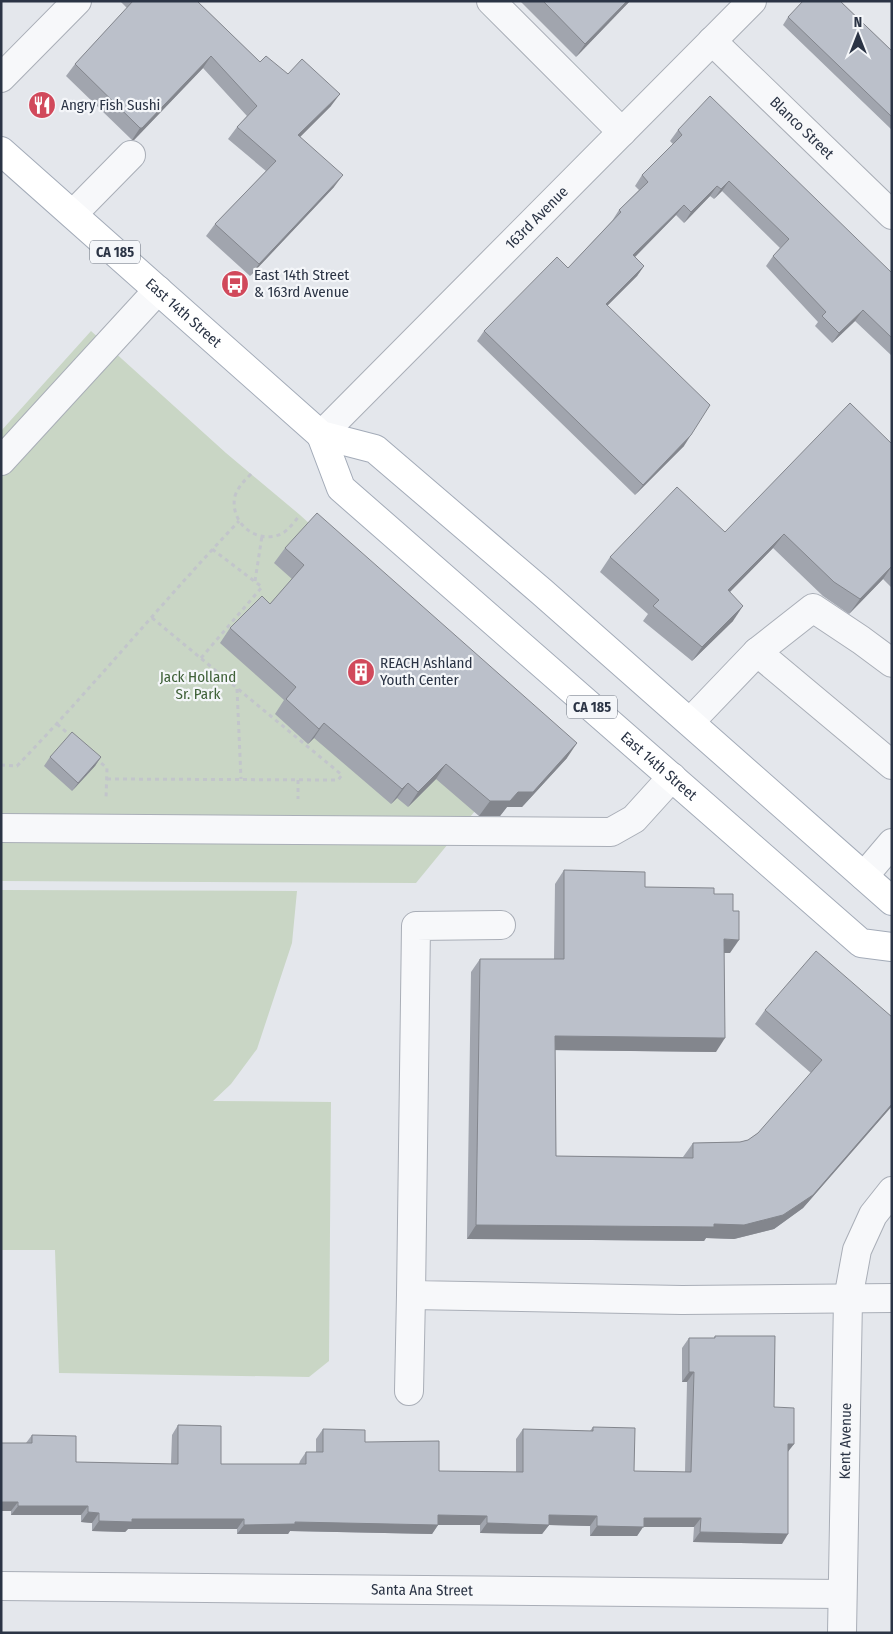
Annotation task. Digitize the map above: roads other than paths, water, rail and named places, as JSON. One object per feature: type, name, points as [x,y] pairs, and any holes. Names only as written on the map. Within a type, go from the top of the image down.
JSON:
[{"type":"main road","name":"East 14th Street","points":[[1,151],[321,435],[375,449],[892,900]]},
{"type":"main road","name":"East 14th Street","points":[[321,435],[341,488],[861,943],[892,947]]},
{"type":"street","points":[[1,78],[76,1]]},
{"type":"street","points":[[491,1],[622,132]]},
{"type":"street","name":"163rd Avenue","points":[[321,435],[752,1]]},
{"type":"street","name":"Blanco Street","points":[[712,41],[892,215]]},
{"type":"street","points":[[73,214],[130,155]]},
{"type":"street","points":[[1,461],[158,290]]},
{"type":"street","points":[[690,722],[757,652],[813,608],[892,663]]},
{"type":"street","points":[[757,652],[892,765]]},
{"type":"street","points":[[1,828],[612,832],[634,819],[672,777]]},
{"type":"street","points":[[864,876],[892,843]]},
{"type":"street","points":[[409,1392],[416,926],[501,925]]},
{"type":"street","name":"Kent Avenue","points":[[842,1633],[848,1299],[857,1250],[873,1215],[892,1191]]},
{"type":"street","points":[[411,1295],[682,1300],[892,1298]]},
{"type":"street","name":"Santa Ana Street","points":[[1,1586],[842,1594]]},
{"type":"place","name":"Angry Fish Sushi","points":[[42,105]]},
{"type":"place","name":"East 14th Street & 163rd Avenue","points":[[235,284]]},
{"type":"place","name":"REACH Ashland Youth Center","points":[[361,672]]},
{"type":"park label","name":"Jack Holland Sr. Park","points":[[198,686]]}]
